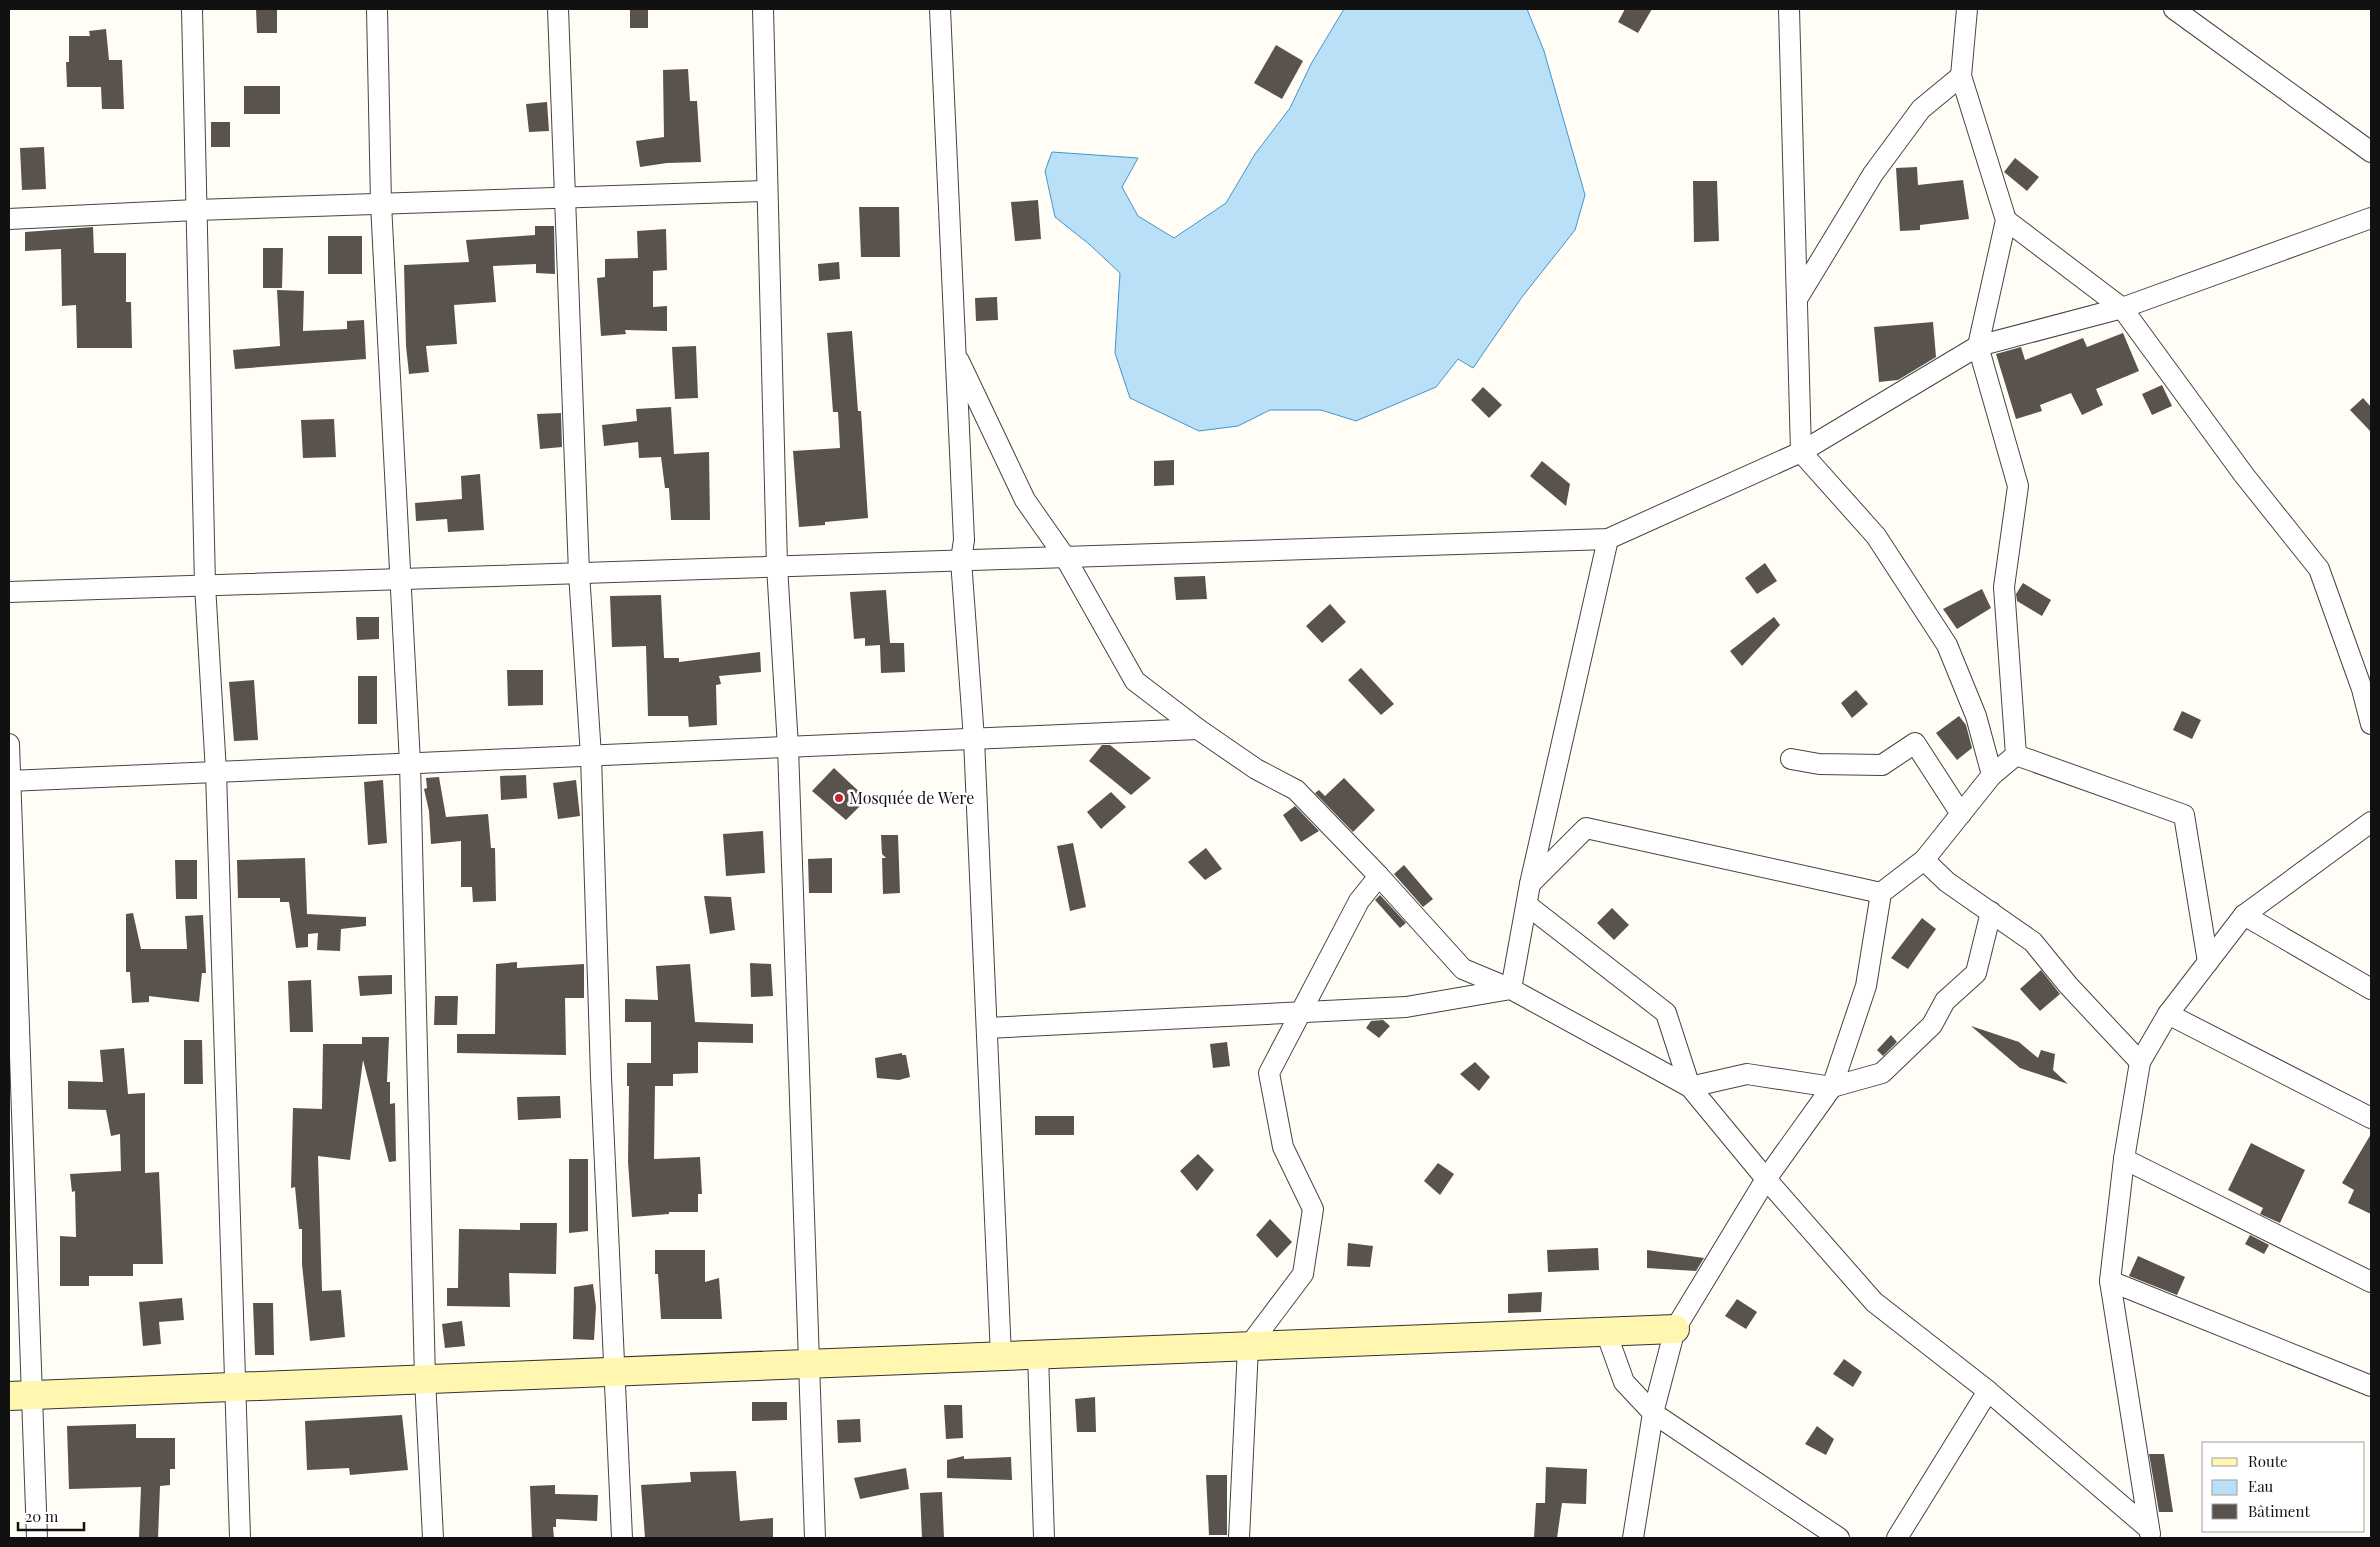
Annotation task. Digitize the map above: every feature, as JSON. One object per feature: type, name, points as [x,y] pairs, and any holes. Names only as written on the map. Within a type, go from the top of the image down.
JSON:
[{"type":"street","points":[[192,9],[205,585],[216,772],[240,1538]]},
{"type":"street","points":[[377,9],[381,204],[410,764],[425,1379],[433,1538]]},
{"type":"street","points":[[558,9],[579,573],[591,756],[601,1078],[616,1372],[622,1538]]},
{"type":"street","points":[[763,9],[766,191],[777,566],[788,747],[815,1538]]},
{"type":"street","points":[[940,9],[964,540],[961,560],[974,740],[1001,1356]]},
{"type":"street","points":[[1789,9],[1801,452],[1876,536],[1947,646],[1976,716],[1992,776]]},
{"type":"street","points":[[1967,9],[1961,76],[2006,220],[1978,346],[2018,486],[2004,587],[2016,755]]},
{"type":"street","points":[[2174,9],[2371,152]]},
{"type":"street","points":[[1797,299],[1873,174],[1921,109],[1961,76]]},
{"type":"street","points":[[9,219],[196,210],[766,191]]},
{"type":"street","points":[[9,592],[1608,539],[1801,452],[1978,346],[2122,308],[2371,218]]},
{"type":"street","points":[[2006,220],[2122,308],[2244,475],[2319,569],[2366,682],[2371,724]]},
{"type":"street","points":[[955,352],[1025,500],[1065,557],[1135,681],[1198,729],[1256,769],[1296,790],[1379,876],[1463,969],[1511,989],[1690,1086],[1747,1074],[1832,1087],[1882,1073],[1932,1025],[1945,1001],[1976,973],[1991,912]]},
{"type":"street","points":[[1511,989],[1530,884],[1608,539]]},
{"type":"street","points":[[10,781],[1198,729]]},
{"type":"street","points":[[1791,759],[1819,764],[1882,765],[1915,743],[1961,814]]},
{"type":"street","points":[[9,744],[20,1396],[36,1538]]},
{"type":"street","points":[[1632,1538],[1653,1413],[1675,1329],[1766,1179],[1832,1087],[1866,986],[1881,893],[1924,860],[1992,776],[2016,755]]},
{"type":"street","points":[[2016,755],[2184,815],[2208,962]]},
{"type":"street","points":[[2150,1533],[2110,1281],[2124,1159],[2140,1062],[2168,1014],[2244,915],[2371,822]]},
{"type":"street","points":[[1530,884],[1586,828],[1881,893]]},
{"type":"street","points":[[1924,860],[1947,882],[2033,942],[2068,985],[2140,1062]]},
{"type":"street","points":[[1239,1538],[1248,1347],[1303,1274],[1313,1209],[1283,1147],[1269,1073],[1359,901],[1379,876]]},
{"type":"street","points":[[1527,905],[1666,1013],[1690,1086],[1766,1179],[1874,1302],[1988,1391],[2150,1533]]},
{"type":"street","points":[[2244,915],[2371,989]]},
{"type":"street","points":[[987,1028],[1406,1006],[1511,989]]},
{"type":"street","points":[[2168,1014],[2371,1118]]},
{"type":"street","points":[[2124,1159],[2371,1282]]},
{"type":"street","points":[[2110,1281],[2371,1386]]},
{"type":"street","points":[[20,1396],[1675,1329]]},
{"type":"street","points":[[1606,1332],[1624,1382],[1653,1413],[1839,1538]]},
{"type":"street","points":[[1038,1355],[1044,1538]]},
{"type":"street","points":[[1897,1538],[1988,1391]]},
{"type":"water","points":[[1344,9],[1527,9],[1544,51],[1585,195],[1575,230],[1522,297],[1473,368],[1458,359],[1436,387],[1356,421],[1321,410],[1270,410],[1238,426],[1199,431],[1130,398],[1115,353],[1120,273],[1089,244],[1055,217],[1045,171],[1052,152],[1138,158],[1122,187],[1138,216],[1174,238],[1226,203],[1255,154],[1290,108],[1311,64]]},
{"type":"building","points":[[256,9],[277,9],[277,33],[257,33]]},
{"type":"building","points":[[630,9],[648,9],[648,28],[630,28]]},
{"type":"building","points":[[1625,9],[1652,9],[1638,33],[1618,22]]},
{"type":"building","points":[[106,29],[109,60],[122,60],[124,109],[102,109],[101,87],[67,87],[66,62],[69,62],[69,36],[90,36],[89,31]]},
{"type":"building","points":[[1276,45],[1303,61],[1282,99],[1254,83]]},
{"type":"building","points":[[688,69],[690,101],[697,101],[701,162],[667,163],[640,167],[636,141],[664,137],[663,70]]},
{"type":"building","points":[[244,86],[280,86],[280,114],[244,114]]},
{"type":"building","points":[[547,102],[549,131],[529,132],[526,104]]},
{"type":"building","points":[[211,122],[230,122],[230,147],[211,147]]},
{"type":"building","points":[[44,147],[46,189],[22,190],[20,148]]},
{"type":"building","points":[[2015,158],[2039,177],[2027,191],[2004,172]]},
{"type":"building","points":[[1917,167],[1918,185],[1963,180],[1969,219],[1920,225],[1920,230],[1900,231],[1896,168]]},
{"type":"building","points":[[1693,181],[1717,181],[1719,241],[1694,242]]},
{"type":"building","points":[[1038,200],[1041,239],[1015,241],[1011,202]]},
{"type":"building","points":[[859,207],[899,207],[900,257],[861,257]]},
{"type":"building","points":[[535,226],[554,226],[555,274],[536,273],[536,264],[493,266],[496,302],[454,305],[457,344],[426,346],[429,372],[409,374],[406,346],[404,265],[469,262],[466,240],[535,235]]},
{"type":"building","points":[[93,227],[94,253],[126,253],[126,302],[131,302],[132,348],[77,348],[76,305],[62,306],[61,249],[25,251],[25,232]]},
{"type":"building","points":[[666,229],[667,270],[653,271],[653,307],[667,306],[667,331],[625,330],[626,334],[601,336],[597,278],[605,277],[605,259],[638,258],[637,231]]},
{"type":"building","points":[[328,236],[362,236],[362,274],[328,274]]},
{"type":"building","points":[[263,248],[283,248],[282,288],[263,288]]},
{"type":"building","points":[[839,262],[840,279],[819,281],[818,264]]},
{"type":"building","points":[[277,290],[304,291],[303,331],[347,329],[347,321],[364,320],[366,359],[235,369],[233,350],[280,346]]},
{"type":"building","points":[[997,297],[998,320],[976,321],[975,298]]},
{"type":"building","points":[[1933,322],[1936,357],[1898,380],[1879,382],[1874,327]]},
{"type":"building","points":[[852,331],[858,411],[861,411],[868,518],[825,522],[825,525],[799,527],[793,451],[840,448],[838,412],[833,412],[827,333]]},
{"type":"building","points":[[2123,333],[2139,371],[2096,389],[2103,405],[2082,415],[2071,393],[2040,405],[2042,411],[2016,419],[1996,354],[2021,347],[2025,360],[2083,338],[2087,347]]},
{"type":"building","points":[[696,346],[698,398],[675,399],[672,347]]},
{"type":"building","points":[[2162,385],[2172,406],[2152,415],[2142,394]]},
{"type":"building","points":[[1483,387],[1502,405],[1489,418],[1471,400]]},
{"type":"building","points":[[2363,398],[2371,407],[2371,432],[2350,410]]},
{"type":"building","points":[[671,407],[674,454],[709,452],[710,520],[671,520],[669,488],[665,488],[661,457],[639,458],[638,442],[604,446],[602,425],[637,421],[636,409]]},
{"type":"building","points":[[561,413],[562,447],[540,449],[537,414]]},
{"type":"building","points":[[334,419],[336,457],[303,458],[301,420]]},
{"type":"building","points":[[1174,460],[1174,485],[1154,486],[1154,461]]},
{"type":"building","points":[[1542,461],[1570,484],[1566,506],[1530,476]]},
{"type":"building","points":[[480,474],[484,530],[448,532],[447,519],[416,521],[415,503],[462,499],[461,476]]},
{"type":"building","points":[[1765,563],[1777,581],[1757,594],[1745,578]]},
{"type":"building","points":[[1205,576],[1207,599],[1176,600],[1174,577]]},
{"type":"building","points":[[2023,583],[2051,600],[2042,616],[2017,601],[2016,594]]},
{"type":"building","points":[[1982,589],[1991,608],[1957,629],[1943,609]]},
{"type":"building","points":[[886,590],[890,643],[904,643],[905,672],[881,673],[880,645],[865,646],[865,638],[854,639],[850,592]]},
{"type":"building","points":[[661,595],[664,658],[679,658],[679,662],[760,652],[761,672],[719,676],[721,684],[716,685],[717,725],[689,727],[688,716],[648,716],[646,646],[612,647],[610,596]]},
{"type":"building","points":[[1330,604],[1346,622],[1322,643],[1306,626]]},
{"type":"building","points":[[356,617],[379,617],[379,639],[357,640]]},
{"type":"building","points":[[1774,617],[1780,625],[1742,666],[1730,651]]},
{"type":"building","points":[[1361,668],[1394,704],[1381,715],[1348,680]]},
{"type":"building","points":[[507,670],[543,670],[543,705],[508,706]]},
{"type":"building","points":[[358,676],[377,676],[377,724],[358,724]]},
{"type":"building","points":[[254,680],[258,740],[234,741],[229,682]]},
{"type":"building","points":[[1856,690],[1868,704],[1852,718],[1841,703]]},
{"type":"building","points":[[2182,711],[2201,720],[2192,739],[2173,730]]},
{"type":"building","points":[[1959,716],[1966,725],[1972,748],[1957,760],[1936,733]]},
{"type":"building","points":[[1102,745],[1110,745],[1151,778],[1131,795],[1089,761]]},
{"type":"building","points":[[834,768],[867,799],[846,820],[812,791]]},
{"type":"building","points":[[526,775],[527,798],[501,800],[500,776]]},
{"type":"building","points":[[439,777],[446,817],[488,814],[491,848],[495,848],[496,901],[473,902],[472,887],[461,887],[461,841],[431,844],[429,811],[424,789],[427,788],[426,778]]},
{"type":"building","points":[[1344,778],[1375,810],[1353,832],[1315,793],[1319,790],[1325,796]]},
{"type":"building","points":[[383,780],[387,843],[368,845],[364,782]]},
{"type":"building","points":[[576,780],[580,816],[558,819],[553,783]]},
{"type":"building","points":[[1111,792],[1126,807],[1101,829],[1087,812]]},
{"type":"building","points":[[1295,806],[1319,831],[1301,842],[1283,815]]},
{"type":"building","points":[[763,831],[765,873],[726,876],[723,834]]},
{"type":"building","points":[[881,835],[898,835],[900,893],[883,894],[882,858],[886,858],[882,854]]},
{"type":"building","points":[[1073,843],[1086,907],[1070,911],[1057,846]]},
{"type":"building","points":[[1206,848],[1222,869],[1205,880],[1188,862]]},
{"type":"building","points":[[305,858],[307,914],[366,917],[366,926],[341,929],[340,951],[317,950],[318,933],[308,934],[308,947],[296,948],[289,902],[280,902],[280,898],[238,898],[237,860]]},
{"type":"building","points":[[832,858],[832,893],[809,893],[808,859]]},
{"type":"building","points":[[175,860],[197,860],[197,899],[176,899]]},
{"type":"building","points":[[1404,865],[1433,899],[1423,907],[1394,874]]},
{"type":"building","points":[[1380,895],[1406,923],[1400,928],[1375,900]]},
{"type":"building","points":[[704,896],[731,897],[735,930],[710,934]]},
{"type":"building","points":[[1612,908],[1629,925],[1614,940],[1597,923]]},
{"type":"building","points":[[133,913],[141,949],[187,949],[185,916],[203,915],[206,973],[202,973],[199,1002],[149,996],[149,1002],[132,1003],[130,972],[126,972],[126,914]]},
{"type":"building","points":[[1922,918],[1936,929],[1908,969],[1891,958]]},
{"type":"building","points":[[517,962],[517,968],[584,964],[584,998],[565,998],[566,1055],[457,1053],[457,1034],[495,1034],[496,964]]},
{"type":"building","points":[[750,963],[771,964],[773,996],[751,997]]},
{"type":"building","points":[[690,964],[695,1022],[753,1024],[753,1043],[698,1042],[698,1073],[673,1074],[673,1086],[655,1086],[654,1159],[700,1157],[702,1194],[698,1194],[698,1212],[669,1212],[669,1214],[632,1217],[628,1162],[629,1086],[627,1086],[627,1063],[651,1063],[651,1022],[625,1022],[625,999],[658,1000],[656,966]]},
{"type":"building","points":[[2041,970],[2060,994],[2040,1011],[2020,989]]},
{"type":"building","points":[[392,975],[392,994],[360,996],[358,976]]},
{"type":"building","points":[[311,980],[313,1032],[290,1032],[288,981]]},
{"type":"building","points":[[435,996],[458,996],[457,1025],[434,1025]]},
{"type":"building","points":[[1383,1020],[1390,1026],[1379,1038],[1366,1028],[1371,1021]]},
{"type":"building","points":[[1971,1026],[2019,1042],[2038,1058],[2041,1050],[2055,1054],[2053,1070],[2068,1084],[2020,1068]]},
{"type":"building","points":[[1891,1035],[1897,1042],[1883,1056],[1877,1050]]},
{"type":"building","points":[[362,1037],[389,1037],[387,1082],[390,1082],[390,1104],[395,1103],[396,1161],[389,1162],[363,1060],[350,1160],[318,1156],[322,1291],[341,1290],[345,1337],[310,1341],[302,1264],[302,1229],[299,1229],[295,1187],[291,1188],[293,1108],[322,1109],[323,1044],[362,1044]]},
{"type":"building","points":[[184,1040],[202,1040],[203,1084],[184,1084]]},
{"type":"building","points":[[1227,1042],[1230,1066],[1213,1068],[1210,1044]]},
{"type":"building","points":[[124,1048],[128,1094],[145,1093],[145,1173],[159,1172],[163,1264],[133,1264],[133,1276],[89,1276],[89,1286],[60,1286],[60,1236],[76,1237],[75,1191],[72,1192],[70,1174],[121,1171],[120,1134],[111,1136],[106,1110],[68,1109],[68,1081],[103,1082],[100,1050]]},
{"type":"building","points":[[902,1053],[902,1055],[906,1055],[910,1077],[899,1080],[877,1078],[875,1058]]},
{"type":"building","points":[[1475,1062],[1490,1077],[1479,1091],[1460,1074]]},
{"type":"building","points":[[560,1096],[561,1118],[518,1120],[517,1097]]},
{"type":"building","points":[[1035,1116],[1074,1116],[1074,1135],[1035,1135]]},
{"type":"building","points":[[2371,1134],[2371,1214],[2348,1203],[2354,1190],[2342,1183]]},
{"type":"building","points":[[2251,1143],[2305,1170],[2280,1223],[2260,1214],[2263,1208],[2228,1190]]},
{"type":"building","points":[[1198,1154],[1214,1170],[1197,1191],[1180,1171]]},
{"type":"building","points":[[569,1159],[588,1159],[588,1231],[569,1233]]},
{"type":"building","points":[[1438,1163],[1454,1174],[1440,1195],[1424,1181]]},
{"type":"building","points":[[1270,1219],[1292,1242],[1277,1258],[1256,1235]]},
{"type":"building","points":[[520,1223],[557,1223],[556,1274],[509,1273],[510,1307],[447,1306],[447,1288],[458,1288],[459,1229],[520,1230]]},
{"type":"building","points":[[2250,1235],[2269,1245],[2264,1254],[2245,1244]]},
{"type":"building","points":[[1348,1243],[1373,1246],[1370,1267],[1347,1266]]},
{"type":"building","points":[[1598,1248],[1599,1270],[1548,1272],[1547,1250]]},
{"type":"building","points":[[655,1250],[705,1250],[705,1282],[719,1278],[722,1319],[661,1319],[658,1274],[655,1274]]},
{"type":"building","points":[[1647,1250],[1704,1258],[1696,1271],[1647,1268]]},
{"type":"building","points":[[2138,1256],[2185,1277],[2177,1295],[2129,1276]]},
{"type":"building","points":[[593,1284],[596,1307],[594,1340],[573,1339],[574,1287]]},
{"type":"building","points":[[1542,1292],[1541,1312],[1508,1313],[1508,1294]]},
{"type":"building","points":[[182,1298],[184,1320],[159,1322],[161,1344],[143,1346],[139,1302]]},
{"type":"building","points":[[1737,1299],[1757,1312],[1746,1329],[1725,1316]]},
{"type":"building","points":[[253,1303],[273,1303],[274,1355],[255,1355]]},
{"type":"building","points":[[462,1321],[465,1346],[445,1348],[442,1324]]},
{"type":"building","points":[[1844,1359],[1862,1372],[1853,1387],[1833,1374]]},
{"type":"building","points":[[1095,1397],[1096,1432],[1077,1432],[1075,1399]]},
{"type":"building","points":[[752,1402],[787,1402],[787,1420],[752,1421]]},
{"type":"building","points":[[944,1405],[962,1405],[963,1438],[946,1439]]},
{"type":"building","points":[[402,1415],[408,1470],[350,1475],[349,1468],[307,1470],[305,1421]]},
{"type":"building","points":[[860,1419],[861,1442],[838,1443],[837,1420]]},
{"type":"building","points":[[136,1424],[136,1438],[175,1438],[175,1469],[170,1469],[170,1485],[160,1486],[158,1538],[139,1538],[141,1487],[69,1489],[67,1426]]},
{"type":"building","points":[[1817,1426],[1834,1439],[1826,1455],[1805,1444]]},
{"type":"building","points":[[2149,1454],[2164,1454],[2173,1512],[2159,1512]]},
{"type":"building","points":[[964,1456],[964,1459],[1011,1457],[1012,1480],[947,1478],[947,1460]]},
{"type":"building","points":[[1546,1467],[1587,1469],[1586,1504],[1562,1503],[1557,1538],[1534,1538],[1536,1503],[1545,1503]]},
{"type":"building","points":[[906,1468],[909,1489],[860,1499],[854,1478]]},
{"type":"building","points":[[736,1471],[740,1521],[773,1518],[773,1538],[645,1538],[641,1485],[691,1482],[690,1472]]},
{"type":"building","points":[[1206,1475],[1227,1475],[1227,1535],[1209,1535]]},
{"type":"building","points":[[555,1485],[555,1494],[598,1495],[597,1521],[556,1519],[556,1527],[553,1527],[554,1538],[532,1538],[530,1486]]},
{"type":"building","points":[[942,1492],[944,1538],[922,1538],[920,1493]]},
{"type":"place","name":"Mosquée de Were","points":[[839,798]]}]
